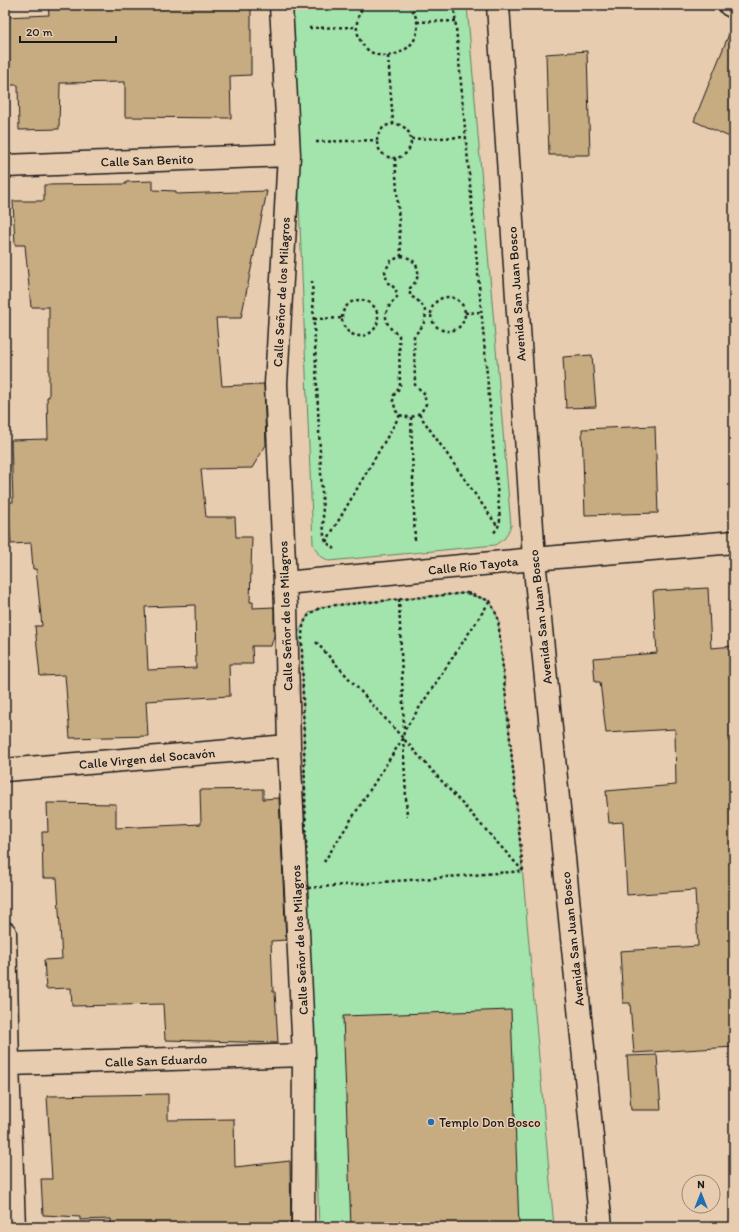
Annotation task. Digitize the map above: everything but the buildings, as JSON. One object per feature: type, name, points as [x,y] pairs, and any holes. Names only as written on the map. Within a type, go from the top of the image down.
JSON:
[{"type":"street","name":"Calle Señor de los Milagros","points":[[282,5],[289,155],[276,384],[289,746],[304,1055],[303,1227]]},
{"type":"street","name":"Avenida San Juan Bosco","points":[[498,5],[534,559],[601,1227]]},
{"type":"street","points":[[730,5],[734,7]]},
{"type":"street","name":"Calle San Benito","points":[[5,166],[289,155]]},
{"type":"street","name":"Calle Río Tayota","points":[[284,583],[534,559],[734,542]]},
{"type":"street","name":"Calle Virgen del Socavón","points":[[5,770],[289,746]]},
{"type":"street","points":[[5,933],[14,1227]]},
{"type":"street","name":"Calle San Eduardo","points":[[8,1064],[304,1055]]},
{"type":"path","points":[[365,5],[358,17],[358,36],[363,44],[379,55],[388,56],[398,54],[407,49],[417,32],[417,22],[414,12],[409,5]]},
{"type":"path","points":[[454,5],[500,520],[494,533],[489,536]]},
{"type":"path","points":[[417,22],[456,21]]},
{"type":"path","points":[[301,28],[357,27]]},
{"type":"path","points":[[388,56],[393,123]]},
{"type":"path","points":[[393,123],[405,128],[411,139],[409,149],[405,153],[395,158],[390,158],[380,151],[377,140],[381,129],[393,123]]},
{"type":"path","points":[[411,139],[466,137]]},
{"type":"path","points":[[313,142],[377,140]]},
{"type":"path","points":[[395,158],[401,256]]},
{"type":"path","points":[[401,256],[412,259],[418,268],[418,279],[410,288],[410,296],[421,303],[426,314],[425,322],[421,329],[414,335],[415,385],[424,393],[426,404],[419,414],[411,417],[400,415],[396,411],[393,401],[394,396],[400,387],[399,335],[392,331],[386,324],[385,316],[386,308],[397,298],[396,289],[387,282],[385,271],[390,260],[401,256]]},
{"type":"path","points":[[312,280],[324,536],[326,542],[337,550]]},
{"type":"path","points":[[450,296],[461,302],[465,313],[465,319],[457,329],[445,331],[434,326],[430,314],[431,308],[439,299],[450,296]]},
{"type":"path","points":[[360,300],[373,304],[378,316],[374,329],[368,334],[361,335],[354,334],[348,330],[344,324],[343,318],[344,311],[348,305],[360,300]]},
{"type":"path","points":[[465,313],[482,312]]},
{"type":"path","points":[[378,316],[385,316]]},
{"type":"path","points":[[314,319],[343,318]]},
{"type":"path","points":[[419,414],[498,527]]},
{"type":"path","points":[[326,542],[400,415]]},
{"type":"path","points":[[411,417],[415,542]]},
{"type":"path","points":[[407,543],[422,542]]},
{"type":"path","points":[[307,888],[302,627],[309,613],[322,607],[467,593],[490,601],[498,618],[523,871]]},
{"type":"path","points":[[399,599],[407,817]]},
{"type":"path","points":[[404,732],[490,601]]},
{"type":"path","points":[[302,627],[307,633]]},
{"type":"path","points":[[312,639],[523,871]]},
{"type":"path","points":[[320,869],[403,738]]},
{"type":"path","points":[[307,888],[523,871]]},
{"type":"path","points":[[307,888],[311,882]]},
{"type":"green space","points":[[291,5],[467,5],[511,526],[505,538],[495,545],[329,561],[319,555],[313,544]]},
{"type":"green space","points":[[467,593],[490,601],[498,618],[516,798],[554,1227],[319,1227],[307,888],[302,651],[298,634],[309,613],[326,606]]},
{"type":"place","name":"Templo Don Bosco","points":[[431,1122]]}]
